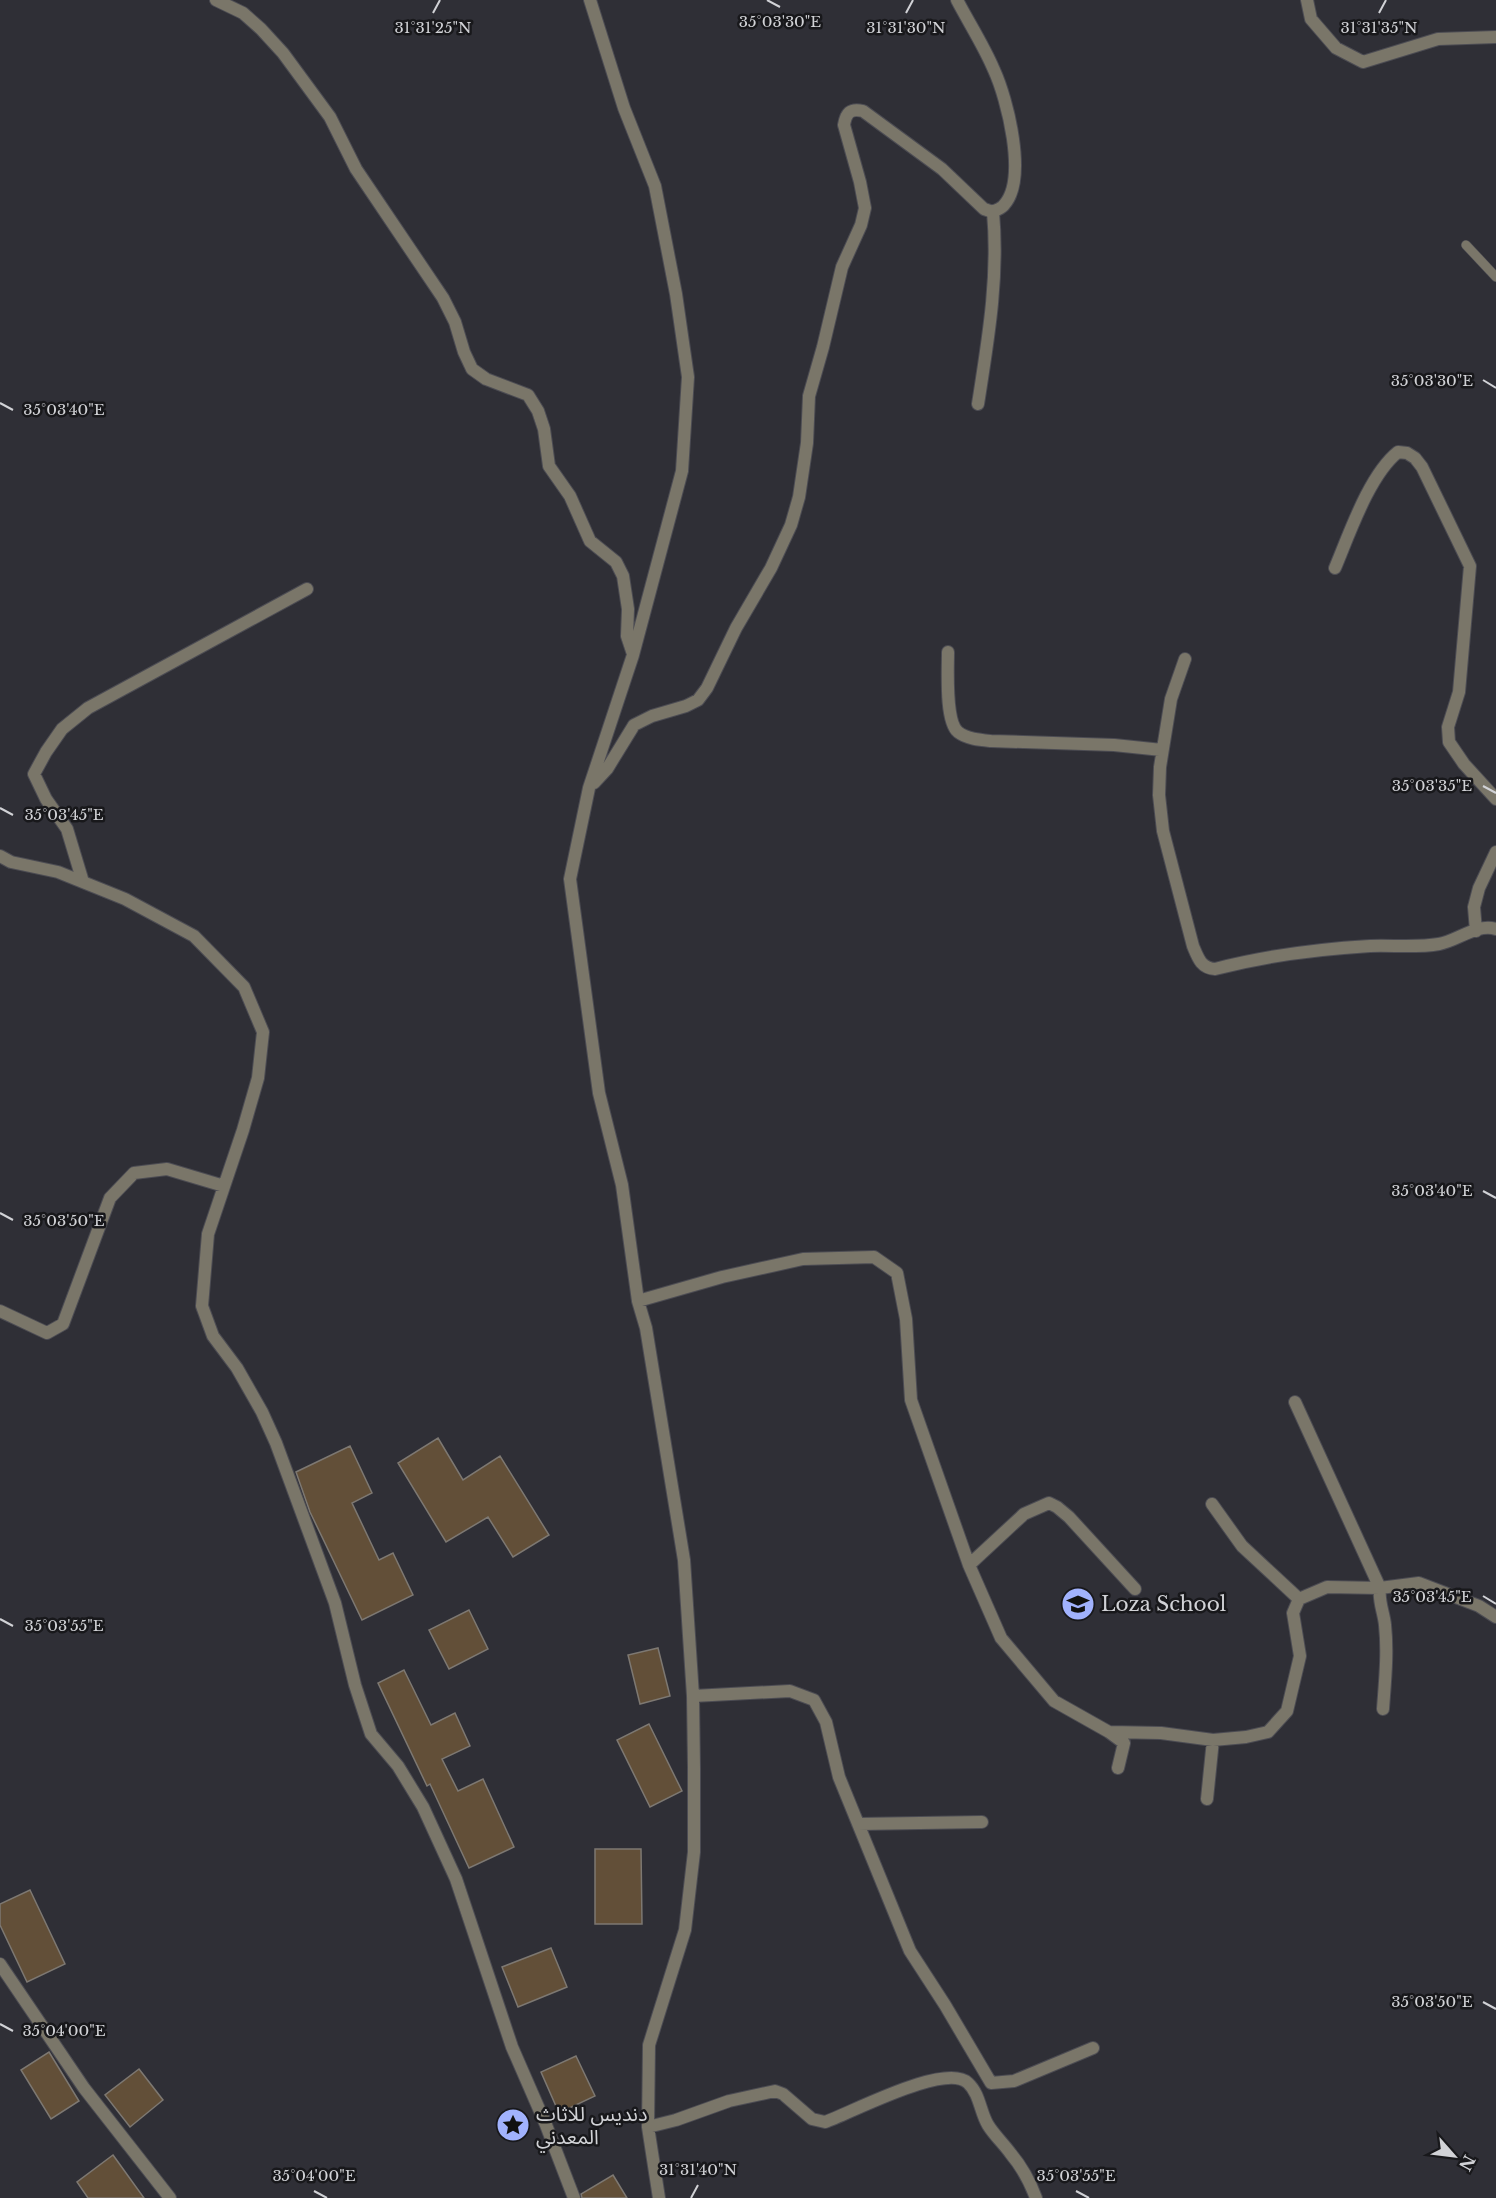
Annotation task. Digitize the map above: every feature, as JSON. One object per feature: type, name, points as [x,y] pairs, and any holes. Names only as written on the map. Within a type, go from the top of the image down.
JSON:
[{"type":"street","points":[[216,0],[243,13],[261,29],[283,53],[330,117],[356,170],[443,298],[455,322],[472,369],[486,379],[528,395],[538,411],[544,429],[549,466],[570,496],[590,540],[616,562],[623,576],[627,600],[627,636],[633,655]]},
{"type":"street","points":[[590,0],[624,108],[655,186],[676,294],[688,377],[682,471],[633,655],[589,788],[570,879],[599,1093],[622,1185],[638,1300],[646,1328],[684,1560],[693,1696],[694,1852],[685,1930],[649,2045],[648,2127],[659,2198]]},
{"type":"street","points":[[957,0],[995,70],[1007,113],[1015,178],[1004,205],[993,212]]},
{"type":"street","points":[[1307,0],[1311,19],[1336,48],[1363,62],[1438,39],[1496,38]]},
{"type":"street","points":[[589,788],[607,769],[634,724],[698,700],[707,688],[736,628],[771,568],[790,525],[799,497],[807,443],[809,396],[842,267],[861,225],[865,208],[844,125],[850,111],[856,109],[863,111],[942,169],[984,209],[993,212]]},
{"type":"street","points":[[978,404],[993,291],[996,246],[993,212]]},
{"type":"street","points":[[1335,568],[1366,495],[1391,458],[1398,452],[1407,453],[1415,458],[1442,506],[1470,566],[1459,692],[1448,727],[1449,742],[1464,764],[1496,799]]},
{"type":"street","points":[[83,882],[67,829],[46,799],[34,774],[62,729],[88,708],[307,590]]},
{"type":"street","points":[[948,652],[951,723],[959,733],[990,741],[1114,745],[1162,750]]},
{"type":"street","points":[[1185,659],[1171,699],[1162,750],[1159,795],[1163,831],[1193,946],[1200,963],[1210,969],[1215,969],[1270,957],[1368,946],[1439,944],[1476,930],[1496,929]]},
{"type":"street","points":[[1476,930],[1474,907],[1479,888],[1496,852]]},
{"type":"street","points":[[0,856],[11,862],[58,872],[125,899],[194,936],[243,987],[263,1032],[258,1078],[208,1234],[202,1306],[213,1336],[237,1368],[262,1412],[276,1443],[335,1603],[370,1734],[398,1766],[423,1807],[456,1879],[512,2047],[546,2125],[574,2198]]},
{"type":"street","points":[[0,1311],[47,1333],[63,1324],[110,1198],[134,1173],[167,1169],[224,1186]]},
{"type":"street","points":[[638,1300],[722,1277],[803,1259],[874,1257],[897,1273],[906,1319],[910,1400],[969,1565],[1001,1638],[1054,1701],[1124,1743],[1118,1767]]},
{"type":"street","points":[[1295,1402],[1380,1588],[1379,1594],[1385,1624],[1386,1669],[1383,1709]]},
{"type":"street","points":[[969,1565],[1024,1514],[1049,1503],[1058,1507],[1069,1517],[1104,1558],[1135,1589]]},
{"type":"street","points":[[1212,1504],[1242,1546],[1299,1599]]},
{"type":"street","points":[[1109,1732],[1161,1733],[1214,1740],[1268,1732],[1287,1711],[1300,1656],[1293,1613],[1299,1599],[1327,1587],[1380,1588],[1419,1583],[1479,1606],[1496,1617]]},
{"type":"street","points":[[693,1696],[790,1690],[814,1700],[826,1722],[839,1777],[910,1951],[991,2083],[1014,2081],[1093,2048]]},
{"type":"street","points":[[1207,1799],[1214,1740]]},
{"type":"street","points":[[858,1824],[982,1822]]},
{"type":"street","points":[[1,1966],[84,2088],[170,2198]]},
{"type":"street","points":[[648,2127],[729,2102],[775,2091],[783,2094],[812,2119],[825,2122],[914,2085],[958,2077],[967,2082],[975,2092],[987,2124],[1013,2156],[1029,2181],[1036,2198]]},
{"type":"lane","points":[[1466,245],[1496,277]]},
{"type":"building","points":[[438,1438],[463,1480],[500,1456],[549,1535],[513,1557],[488,1517],[446,1542],[398,1463]]},
{"type":"building","points":[[350,1446],[372,1493],[352,1503],[379,1560],[393,1553],[413,1595],[362,1620],[310,1512],[296,1472]]},
{"type":"building","points":[[469,1610],[488,1649],[449,1669],[429,1630]]},
{"type":"building","points":[[658,1648],[670,1696],[640,1704],[628,1655]]},
{"type":"building","points":[[404,1670],[431,1725],[455,1713],[470,1746],[442,1759],[458,1791],[483,1779],[514,1847],[469,1868],[430,1784],[427,1786],[378,1683]]},
{"type":"building","points":[[649,1724],[682,1791],[650,1807],[617,1740]]},
{"type":"building","points":[[595,1849],[641,1849],[642,1924],[595,1924]]},
{"type":"building","points":[[30,1890],[65,1964],[27,1982],[0,1925],[0,1904]]},
{"type":"building","points":[[551,1948],[567,1987],[518,2007],[502,1967]]},
{"type":"building","points":[[49,2052],[79,2101],[51,2119],[21,2070]]},
{"type":"building","points":[[576,2056],[595,2096],[559,2113],[541,2072]]},
{"type":"building","points":[[139,2069],[163,2100],[130,2127],[105,2095]]},
{"type":"building","points":[[113,2155],[144,2198],[88,2198],[77,2182]]},
{"type":"building","points":[[613,2175],[627,2198],[582,2198],[581,2194]]},
{"type":"place","name":"Loza School","points":[[1078,1604]]},
{"type":"place","name":"دنديس للاثاث المعدني","points":[[513,2125]]}]
